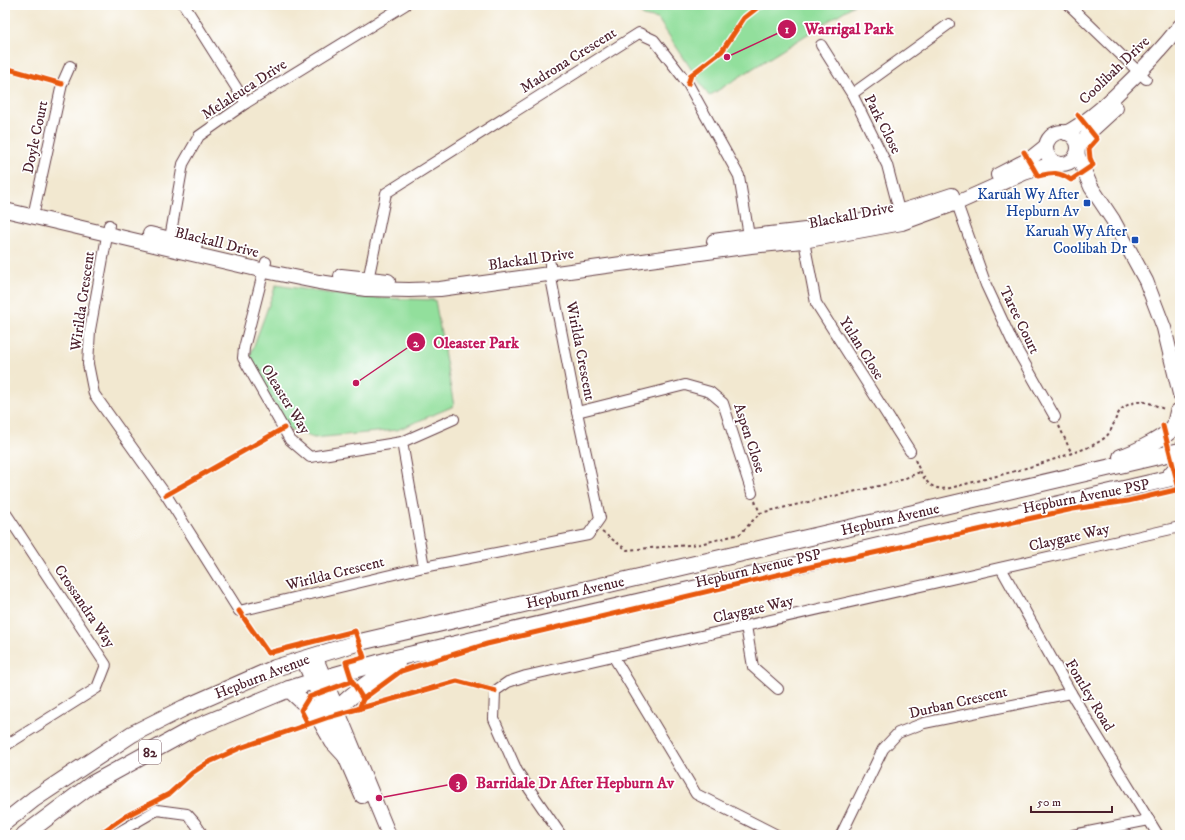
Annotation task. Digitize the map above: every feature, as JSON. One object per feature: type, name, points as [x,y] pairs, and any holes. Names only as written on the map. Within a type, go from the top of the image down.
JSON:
[{"type":"main road","name":"Coolibah Drive","points":[[1078,151],[1091,131],[1142,76],[1156,55],[1180,26]]},
{"type":"main road","name":"Coolibah Drive","points":[[1066,133],[1082,124],[1142,76],[1180,41]]},
{"type":"main road","points":[[1054,481],[1078,467],[1127,456],[1149,445],[1165,434],[1174,425],[1174,416],[1179,392],[1164,328],[1146,280],[1116,226],[1091,187],[1075,138],[1066,133],[1060,132],[1054,134],[1046,146],[1049,158],[1060,164],[1091,187]]},
{"type":"main road","name":"Blackall Drive","points":[[956,199],[1031,158],[1046,146]]},
{"type":"main road","points":[[1060,164],[1071,162],[1078,151]]},
{"type":"main road","name":"Blackall Drive","points":[[5,200],[34,211],[108,230],[170,243],[319,282],[367,284],[409,290],[440,289],[550,268],[750,241],[803,236],[901,217],[956,199],[978,195],[1024,173],[1060,164]]},
{"type":"main road","name":"Blackall Drive","points":[[5,210],[34,211]]},
{"type":"main road","name":"Hepburn Avenue","points":[[5,822],[34,799],[132,734],[184,708],[275,668],[309,657],[360,642],[1180,451]]},
{"type":"main road","points":[[1172,478],[1180,462]]},
{"type":"main road","name":"Hepburn Avenue","points":[[24,835],[92,784],[192,729],[289,689],[426,651],[1172,478]]},
{"type":"main road","points":[[337,709],[357,690],[377,675],[398,663],[426,651]]},
{"type":"main road","points":[[309,657],[319,680],[345,755],[379,835]]},
{"type":"main road","points":[[319,680],[337,709],[389,835]]},
{"type":"main road","points":[[289,689],[313,711],[333,742],[345,755]]},
{"type":"street","points":[[184,5],[246,103]]},
{"type":"street","name":"Melaleuca Drive","points":[[170,243],[183,164],[199,136],[246,103],[405,5]]},
{"type":"street","points":[[1069,5],[1142,76]]},
{"type":"street","points":[[852,94],[949,24]]},
{"type":"street","name":"Madrona Crescent","points":[[367,284],[386,193],[639,33],[654,40],[688,84],[739,176],[750,241]]},
{"type":"street","name":"Park Close","points":[[821,46],[852,94],[887,165],[901,217]]},
{"type":"street","name":"Doyle Court","points":[[34,211],[62,84],[70,66]]},
{"type":"street","name":"Taree Court","points":[[956,199],[986,285],[1012,341],[1055,417]]},
{"type":"street","name":"Wirilda Crescent","points":[[108,230],[90,330],[88,364],[94,394],[166,495],[239,612],[424,567],[588,535],[600,518],[577,412],[550,268]]},
{"type":"street","name":"Yulan Close","points":[[803,236],[816,303],[910,451]]},
{"type":"street","name":"Oleaster Way","points":[[265,267],[244,348],[243,358],[290,440],[310,456],[402,442],[454,419]]},
{"type":"street","name":"Aspen Close","points":[[577,412],[685,385],[710,392],[723,403],[752,493]]},
{"type":"street","points":[[402,442],[424,567]]},
{"type":"street","name":"Crossandra Way","points":[[5,512],[106,664],[97,688],[5,746]]},
{"type":"street","name":"Claygate Way","points":[[562,835],[517,771],[494,719],[494,691],[508,682],[526,676],[1180,527]]},
{"type":"street","name":"Fontley Road","points":[[1001,568],[1071,693],[1158,835]]},
{"type":"street","points":[[746,626],[753,667],[778,689]]},
{"type":"street","points":[[613,656],[696,794],[777,835]]},
{"type":"street","name":"Durban Crescent","points":[[841,835],[883,749],[898,733],[924,723],[1071,693]]},
{"type":"street","points":[[114,835],[157,810],[187,814],[195,822],[203,835]]},
{"type":"street","points":[[1073,835],[1149,820]]},
{"type":"path","points":[[910,451],[920,472],[930,485],[943,489],[1036,466],[1093,445],[1110,432],[1116,417],[1122,409],[1131,403],[1140,401],[1149,403],[1164,409],[1174,416]]},
{"type":"path","points":[[1055,417],[1072,453]]},
{"type":"path","points":[[594,526],[627,550],[700,544],[740,534],[760,513],[896,482],[920,472]]},
{"type":"green space","points":[[636,5],[854,5],[709,96],[658,19],[643,16]]},
{"type":"green space","points":[[276,285],[353,297],[435,300],[454,406],[397,430],[314,438],[287,428],[249,359]]},
{"type":"cycle path","points":[[688,84],[691,75],[722,51],[744,18],[758,7],[765,5]]},
{"type":"cycle path","points":[[5,68],[62,84]]},
{"type":"cycle path","points":[[1024,152],[1038,176],[1059,174],[1071,180],[1093,165],[1090,158],[1089,148],[1097,139],[1078,115]]},
{"type":"cycle path","points":[[1163,426],[1180,493]]},
{"type":"cycle path","points":[[166,495],[284,428]]},
{"type":"cycle path","name":"Hepburn Avenue PSP","points":[[359,709],[363,699],[401,671],[487,644],[810,567],[1073,509],[1128,501],[1180,489]]},
{"type":"cycle path","points":[[239,611],[268,653],[355,631],[364,657],[346,662],[352,681],[363,699]]},
{"type":"cycle path","points":[[308,724],[301,710],[309,697],[352,681]]},
{"type":"cycle path","points":[[98,835],[124,817],[169,794],[192,773],[207,763],[240,748],[329,717],[457,681],[495,691]]},
{"type":"place","name":"Warrigal Park","points":[[727,57]]},
{"type":"place","name":"Karuah Wy After Hepburn Av","points":[[1087,203]]},
{"type":"place","name":"Karuah Wy After Coolibah Dr","points":[[1135,240]]},
{"type":"place","name":"Oleaster Park","points":[[356,383]]},
{"type":"place","name":"Barridale Dr After Hepburn Av","points":[[379,798]]}]
